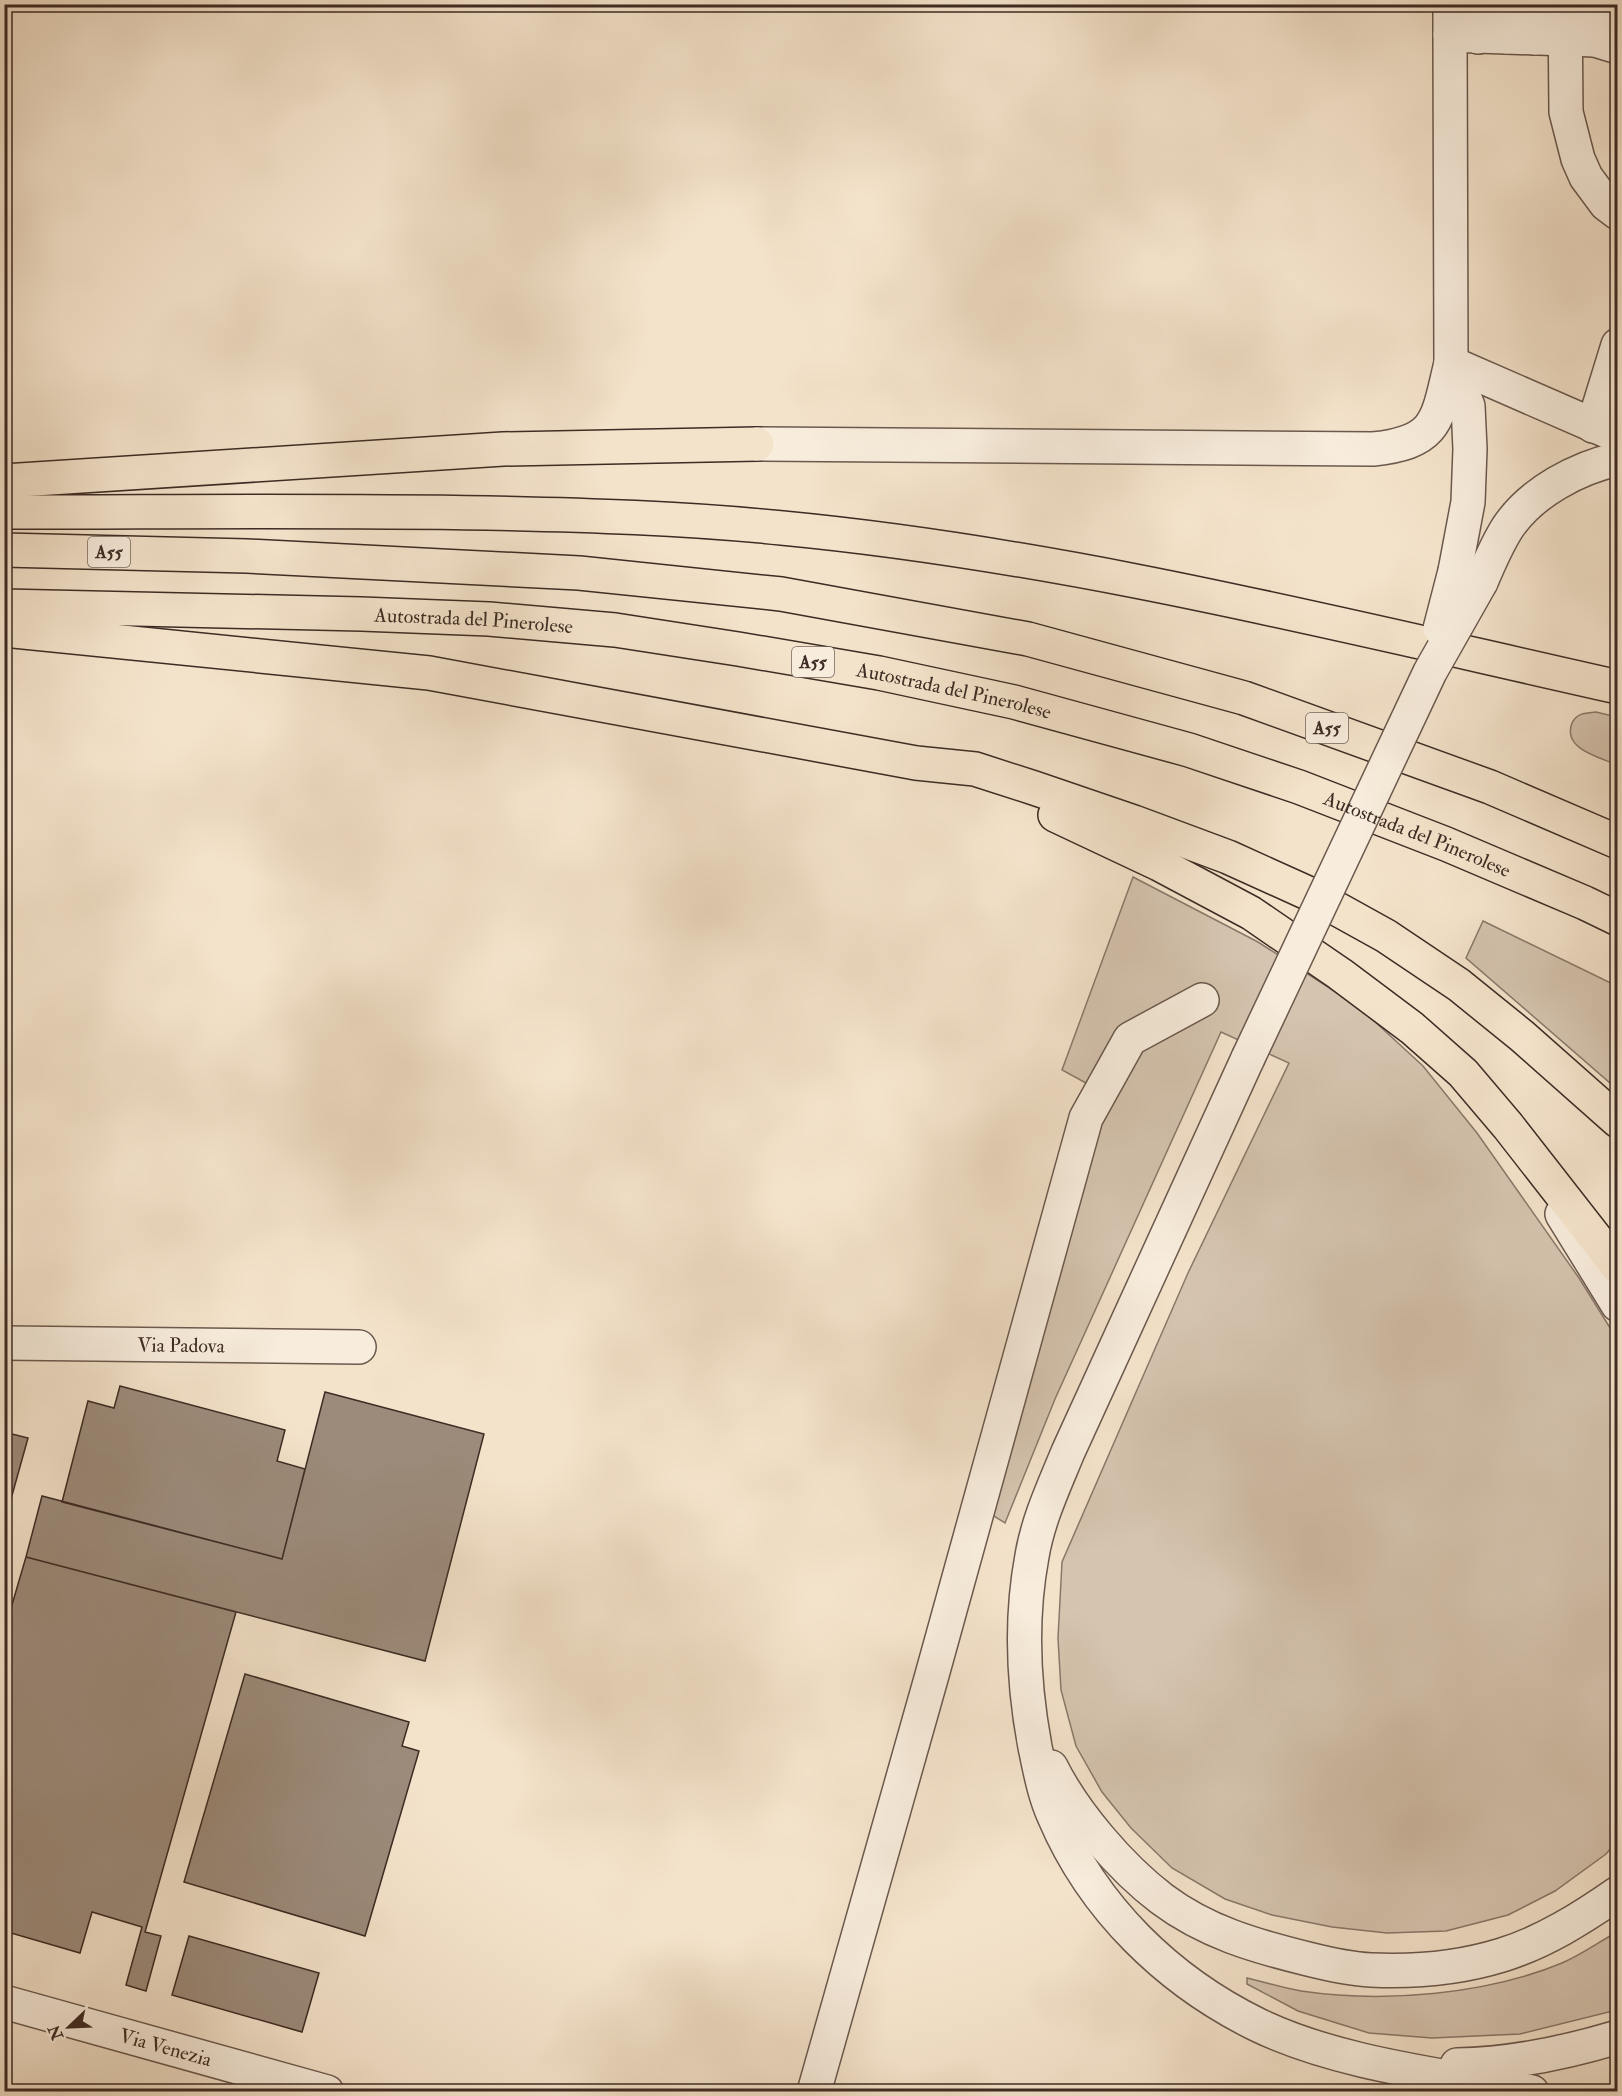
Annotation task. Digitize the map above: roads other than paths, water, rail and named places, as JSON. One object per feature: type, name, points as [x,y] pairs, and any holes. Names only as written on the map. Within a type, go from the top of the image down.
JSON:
[{"type":"highway","points":[[4,481],[503,448],[757,444]]},
{"type":"highway","points":[[4,512],[458,513],[668,519],[783,528],[1018,560],[1128,579],[1242,602],[1617,687]]},
{"type":"highway","name":"A55","points":[[4,550],[247,556],[579,573],[781,594],[981,630],[1028,639],[1244,698],[1490,787],[1617,842]]},
{"type":"highway","name":"Autostrada del Pinerolese","points":[[4,606],[361,614],[489,620],[615,630],[879,673],[1014,702],[1189,750],[1277,779],[1446,844],[1617,919]]},
{"type":"highway","points":[[4,630],[429,673],[916,763],[975,769],[1134,822],[1228,857],[1312,895],[1386,936],[1459,985],[1522,1036],[1617,1121]]},
{"type":"highway","points":[[916,763],[1025,801],[1159,864],[1251,913],[1340,974],[1412,1028],[1463,1073],[1508,1126],[1617,1267]]},
{"type":"street","points":[[1477,4],[1525,35]]},
{"type":"street","points":[[1506,4],[1566,112],[1578,159],[1594,190],[1617,213]]},
{"type":"street","points":[[757,444],[1373,449],[1395,447],[1413,442],[1428,430],[1438,414],[1525,35],[1535,4]]},
{"type":"street","points":[[1525,35],[1565,4]]},
{"type":"street","points":[[1525,35],[1595,4]]},
{"type":"street","points":[[1451,363],[1605,431],[1617,345]]},
{"type":"street","points":[[1451,363],[1468,406],[1470,449],[1468,576],[1430,672],[1248,1058],[1046,1503],[1032,1554],[1025,1601],[1023,1656],[1028,1708],[1041,1778],[1053,1814],[1070,1851],[1093,1887],[1149,1952],[1220,2005],[1299,2042],[1375,2062],[1532,2091]]},
{"type":"street","points":[[1468,576],[1494,552],[1509,526],[1528,505],[1551,488],[1581,471],[1617,459]]},
{"type":"street","points":[[814,2091],[1086,1118],[1130,1039],[1202,1000]]},
{"type":"street","points":[[1508,1126],[1617,1305]]},
{"type":"street","name":"Via Padova","points":[[4,1343],[359,1347]]},
{"type":"street","points":[[1028,1708],[1046,1757],[1062,1788],[1106,1844],[1161,1899],[1197,1921],[1239,1941],[1321,1962],[1369,1970],[1414,1970],[1459,1965],[1502,1955],[1538,1941],[1584,1917],[1617,1893]]},
{"type":"street","name":"Via Venezia","points":[[4,2002],[327,2091]]},
{"type":"street","points":[[1375,2062],[1494,2064],[1540,2057],[1617,2037]]}]
